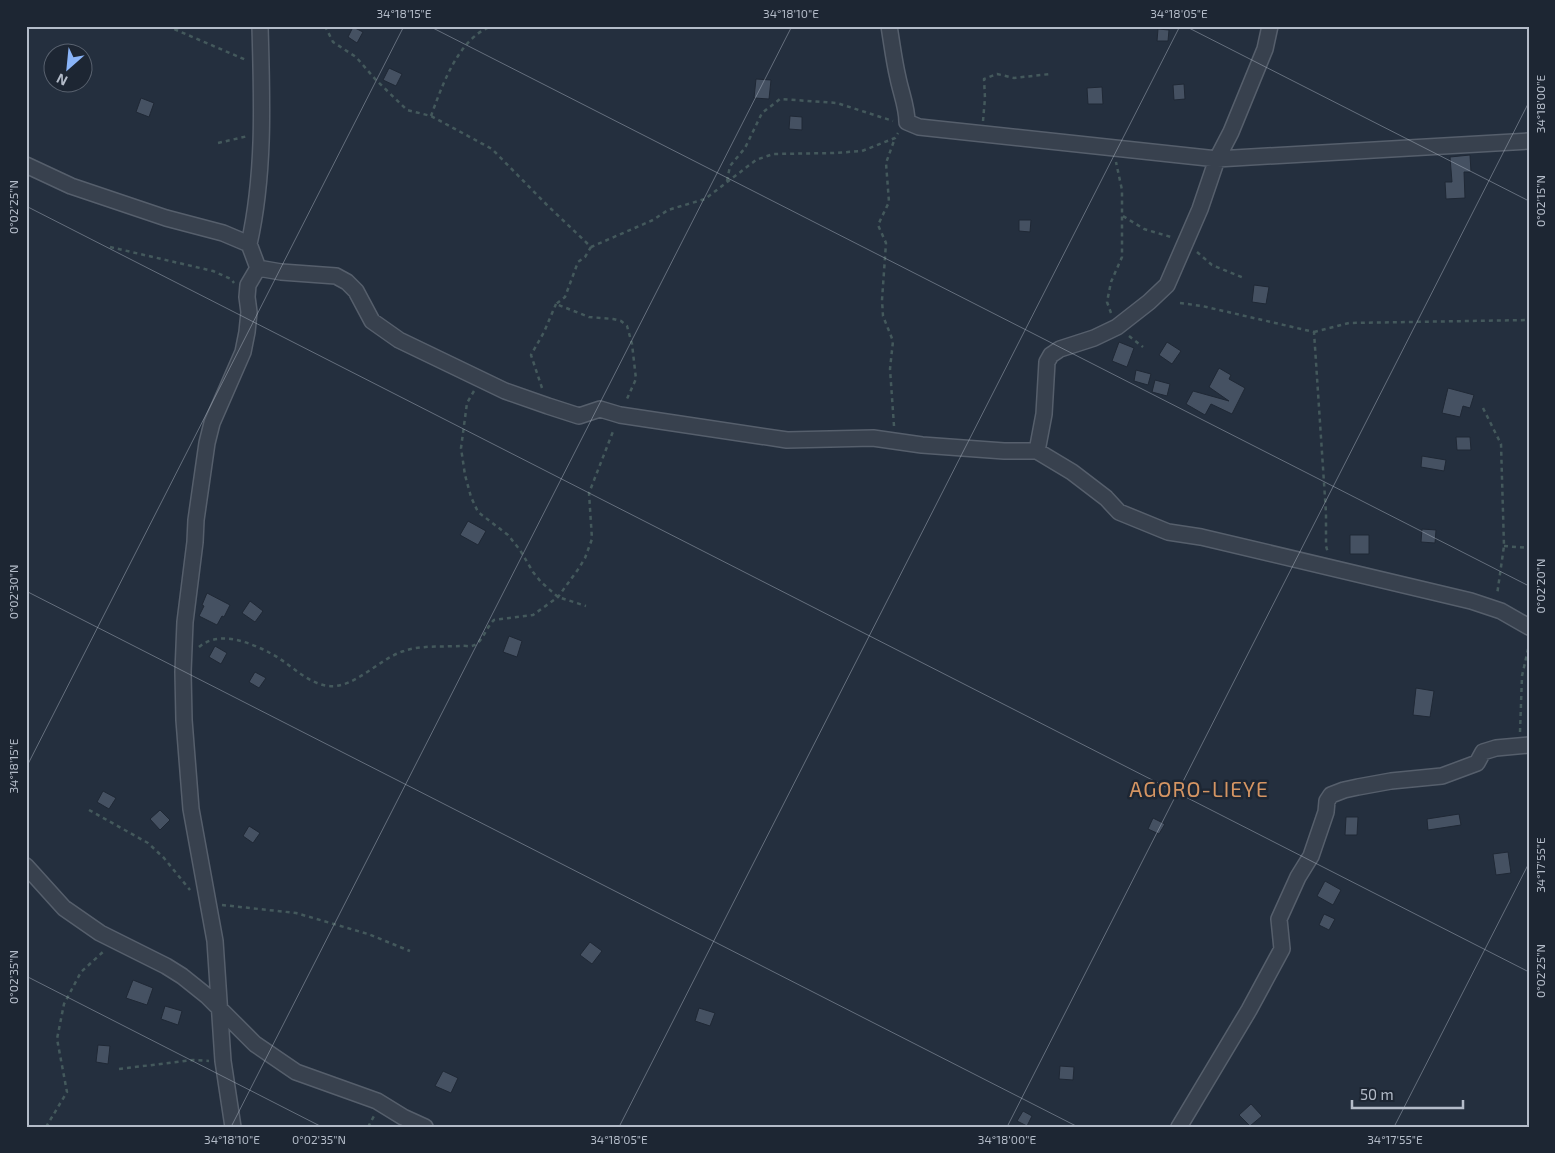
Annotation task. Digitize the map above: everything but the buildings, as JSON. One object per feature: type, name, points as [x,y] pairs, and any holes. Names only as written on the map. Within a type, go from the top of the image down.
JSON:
[{"type":"street","points":[[258,268],[248,244],[254,219],[261,133],[262,66],[260,26]]},
{"type":"street","points":[[890,26],[892,51],[907,110],[907,122],[920,127],[1217,159],[1529,141]]},
{"type":"street","points":[[1037,451],[1044,414],[1047,362],[1051,355],[1060,349],[1094,338],[1117,327],[1167,285],[1200,209],[1217,159],[1231,132],[1265,49],[1270,26]]},
{"type":"street","points":[[26,165],[71,186],[166,218],[217,231],[248,244]]},
{"type":"street","points":[[233,1127],[223,1061],[218,1010],[215,941],[202,900],[201,861],[189,795],[183,672],[185,622],[207,442],[212,423],[236,372],[243,352],[248,332],[249,312],[246,297],[248,285],[258,268]]},
{"type":"street","points":[[258,268],[281,272],[336,276],[348,282],[356,291],[372,321],[379,328],[399,340],[505,391],[579,416],[600,409],[620,416],[718,428],[787,440],[872,438],[1004,452],[1037,451],[1072,472],[1106,498],[1119,512],[1168,532],[1201,537],[1470,601],[1494,608],[1516,618],[1529,627]]},
{"type":"street","points":[[1179,1127],[1245,1018],[1282,949],[1279,919],[1298,877],[1311,856],[1324,819],[1327,800],[1331,795],[1344,790],[1391,781],[1442,776],[1476,763],[1483,752],[1496,748],[1524,746]]},
{"type":"street","points":[[26,866],[64,908],[100,933],[182,976],[198,988],[254,1044],[296,1072],[377,1100],[403,1117],[425,1127]]},
{"type":"path","points":[[167,26],[262,66]]},
{"type":"path","points":[[325,26],[333,42],[356,58],[407,110],[431,116],[492,149],[591,247]]},
{"type":"path","points":[[431,116],[443,84],[458,56],[476,35],[493,26]]},
{"type":"path","points":[[981,135],[985,98],[984,79],[997,74],[1014,78],[1050,74]]},
{"type":"path","points":[[727,183],[730,166],[745,148],[762,113],[780,99],[837,103],[895,121],[907,122]]},
{"type":"path","points":[[896,441],[890,368],[893,341],[883,316],[882,300],[886,243],[878,225],[889,202],[886,163],[895,138],[907,122]]},
{"type":"path","points":[[218,143],[261,133]]},
{"type":"path","points":[[548,406],[531,355],[544,332],[556,304],[565,297],[578,262],[585,257],[591,247],[652,220],[668,210],[705,199],[756,160],[773,154],[834,154],[862,150],[895,138]]},
{"type":"path","points":[[1113,149],[1122,190],[1122,257],[1111,282],[1107,302],[1112,319],[1117,327],[1143,348]]},
{"type":"path","points":[[110,247],[213,271],[231,279],[246,297]]},
{"type":"path","points":[[1180,303],[1202,306],[1314,332],[1350,323],[1529,320]]},
{"type":"path","points":[[198,648],[205,642],[212,640],[229,638],[238,640],[270,653],[318,684],[340,686],[405,650],[473,646],[484,636],[489,624],[494,620],[532,615],[558,597],[585,558],[592,539],[589,493],[636,379],[628,326],[621,321],[613,319],[589,317],[556,304]]},
{"type":"path","points":[[1314,332],[1326,513],[1326,546],[1334,568]]},
{"type":"path","points":[[481,379],[467,403],[461,448],[465,476],[471,497],[478,512],[508,535],[541,582],[558,597],[586,606]]},
{"type":"path","points":[[1483,408],[1500,444],[1504,546],[1494,608]]},
{"type":"path","points":[[1504,546],[1529,548]]},
{"type":"path","points":[[1524,746],[1522,676],[1529,645]]},
{"type":"path","points":[[89,810],[148,843],[202,900],[296,913],[368,934],[410,951]]},
{"type":"path","points":[[46,1127],[66,1092],[57,1039],[64,1004],[82,972],[103,952],[120,942]]},
{"type":"path","points":[[119,1069],[193,1060],[223,1061]]},
{"type":"district","name":"AGORO-LIEYE","points":[[1199,788]]}]
